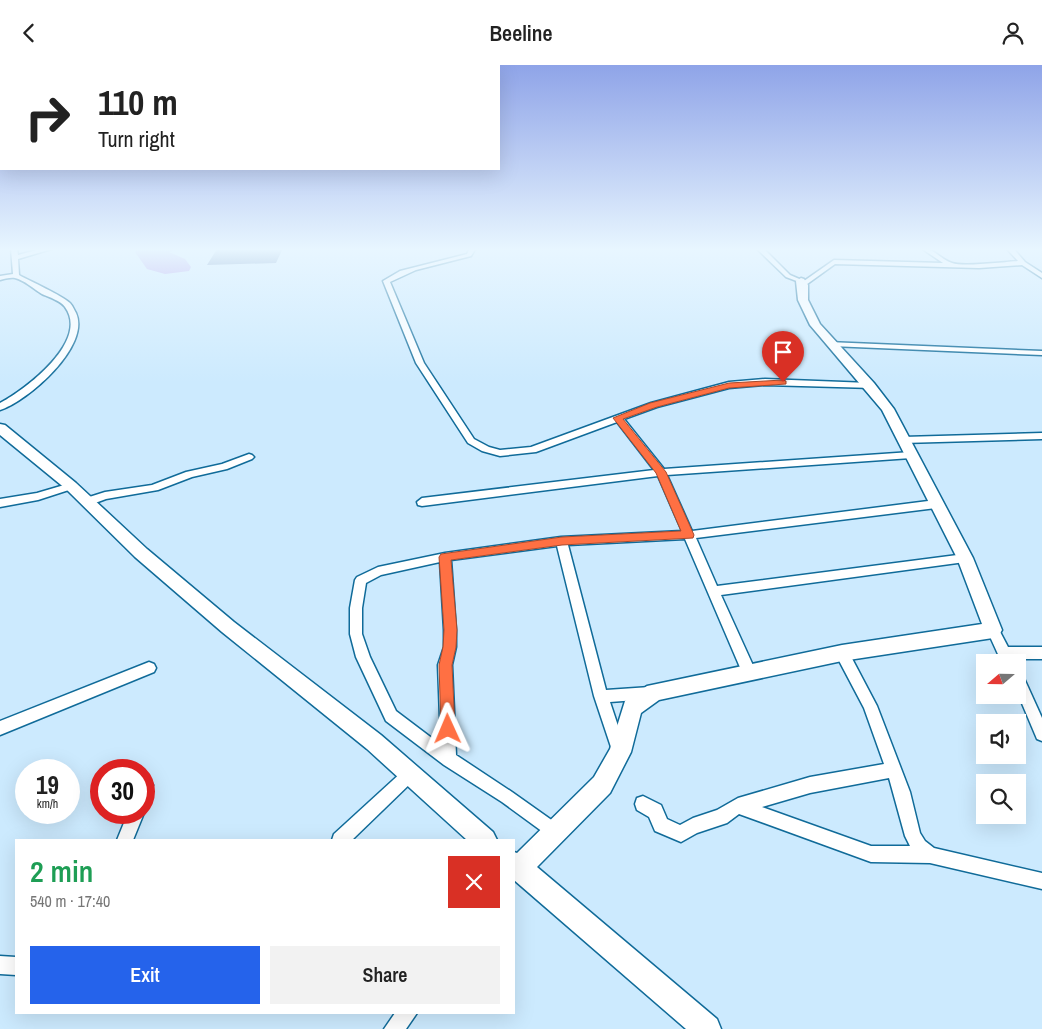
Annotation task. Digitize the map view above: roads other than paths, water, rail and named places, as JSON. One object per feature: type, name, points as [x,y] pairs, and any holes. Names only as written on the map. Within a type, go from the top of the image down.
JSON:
[{"type":"street","points":[[0,407],[13,400],[39,379],[66,352],[72,343],[72,310],[62,301],[47,293]]},
{"type":"street","points":[[391,293],[420,363],[471,441],[483,450],[512,453],[532,450],[654,405],[745,383],[870,386]]},
{"type":"street","points":[[803,293],[807,312],[815,325],[870,386],[888,409],[936,504],[966,557],[993,630],[1005,654]]},
{"type":"street","points":[[831,344],[1042,353]]},
{"type":"street","points":[[618,418],[661,472],[750,672]]},
{"type":"street","points":[[0,428],[71,486],[148,559],[228,627],[374,742],[408,775],[485,839]]},
{"type":"street","points":[[422,502],[661,472],[907,447],[1042,436]]},
{"type":"street","points":[[87,502],[104,496],[154,487],[190,474],[224,467],[249,457]]},
{"type":"street","points":[[0,503],[38,496],[71,486]]},
{"type":"street","points":[[554,832],[391,716],[363,657],[356,634],[356,608],[361,580],[378,571],[445,557],[562,541],[689,535],[936,504]]},
{"type":"street","points":[[562,541],[601,696],[620,752]]},
{"type":"street","points":[[445,557],[450,630],[450,647],[445,665],[449,759]]},
{"type":"street","points":[[714,591],[966,557]]},
{"type":"street","points":[[601,696],[654,692],[842,653],[993,630]]},
{"type":"street","points":[[842,653],[870,706],[902,792],[913,835],[919,847],[930,855]]},
{"type":"street","points":[[1026,655],[1042,653]]},
{"type":"street","points":[[0,728],[148,668]]},
{"type":"street","points":[[654,692],[632,709],[620,752],[602,785],[515,868],[707,1029]]},
{"type":"street","points":[[1026,698],[1042,734]]},
{"type":"street","points":[[643,805],[655,811],[662,825],[681,834],[693,826],[721,817],[738,807],[810,785],[894,770]]},
{"type":"street","points":[[341,839],[408,775]]},
{"type":"street","points":[[738,807],[871,854],[930,855],[1042,881]]},
{"type":"street","points":[[125,839],[132,824]]},
{"type":"street","points":[[0,965],[15,967]]},
{"type":"street","points":[[394,1029],[405,1014]]}]
